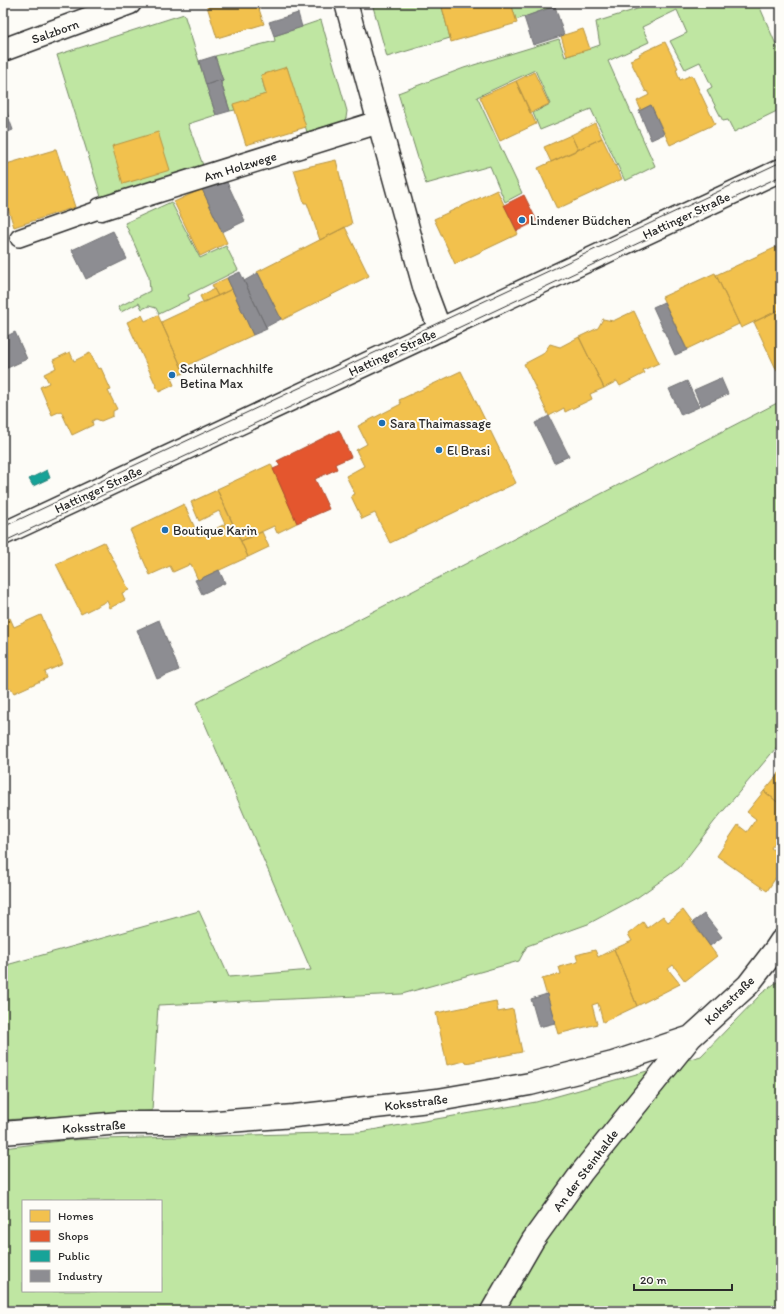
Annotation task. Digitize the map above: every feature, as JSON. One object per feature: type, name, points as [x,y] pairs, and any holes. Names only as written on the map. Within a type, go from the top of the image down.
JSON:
[{"type":"street","name":"Salzborn","points":[[3,50],[130,3]]},
{"type":"street","points":[[346,3],[425,290],[440,330]]},
{"type":"street","name":"Am Holzwege","points":[[101,209],[379,122]]},
{"type":"street","name":"Hattinger Straße","points":[[3,534],[781,170]]},
{"type":"street","name":"Koksstraße","points":[[3,1133],[121,1123],[204,1123],[294,1116],[438,1100],[530,1084],[598,1067],[691,1037],[748,985],[781,941]]},
{"type":"street","name":"An der Steinhalde","points":[[492,1311],[533,1240],[582,1172],[691,1037]]},
{"type":"lane","points":[[19,238],[101,209]]},
{"type":"green space","points":[[372,3],[441,3],[450,38],[387,57]]},
{"type":"green space","points":[[511,3],[554,3],[555,6],[516,20]]},
{"type":"green space","points":[[656,3],[758,3],[781,56],[781,109],[734,132],[728,120],[723,121],[707,90],[712,87],[700,62],[685,69],[670,41],[687,33],[677,10],[642,27],[649,42],[608,61],[655,166],[625,181],[591,109],[540,130],[533,113],[550,104],[535,70],[477,97],[522,193],[505,202],[490,166],[426,184],[398,93],[464,68],[559,39],[565,57],[600,45],[596,22]]},
{"type":"green space","points":[[184,14],[216,115],[188,124],[204,168],[102,200],[57,55]]},
{"type":"green space","points":[[321,20],[347,111],[344,121],[307,132],[287,68],[261,75],[266,94],[233,105],[235,110],[230,111],[215,56],[275,41],[274,36]]},
{"type":"green space","points":[[171,202],[200,258],[226,246],[238,270],[188,295],[190,299],[159,314],[156,308],[149,306],[142,309],[139,303],[121,312],[118,307],[150,291],[149,277],[125,223]]},
{"type":"green space","points":[[781,401],[781,742],[714,822],[679,868],[638,897],[588,924],[527,946],[519,961],[402,994],[158,1005],[152,1111],[3,1120],[3,966],[199,911],[229,977],[311,970],[196,703]]},
{"type":"green space","points":[[781,979],[781,1311],[3,1311],[3,1148],[69,1140],[360,1132],[536,1102],[701,1056],[762,993]]},
{"type":"building: Homes","points":[[206,3],[257,3],[264,24],[217,38]]},
{"type":"building: Homes","points":[[441,3],[511,3],[517,23],[451,42]]},
{"type":"building: Homes","points":[[583,29],[590,49],[567,56],[561,36]]},
{"type":"building: Homes","points":[[665,42],[678,68],[676,69],[680,80],[692,75],[715,124],[670,145],[651,105],[641,110],[637,101],[649,95],[647,91],[646,92],[630,60],[640,56],[639,54]]},
{"type":"building: Homes","points":[[287,67],[306,127],[246,145],[233,104],[266,94],[261,75]]},
{"type":"building: Homes","points":[[534,72],[549,104],[530,113],[516,81]]},
{"type":"building: Homes","points":[[516,81],[536,124],[500,141],[480,97]]},
{"type":"building: Homes","points":[[595,123],[602,138],[578,150],[571,135]]},
{"type":"building: Homes","points":[[158,132],[170,170],[123,184],[112,146]]},
{"type":"building: Homes","points":[[571,135],[578,150],[551,162],[544,147]]},
{"type":"building: Homes","points":[[602,138],[622,179],[557,209],[538,168]]},
{"type":"building: Homes","points":[[56,149],[75,207],[14,227],[3,193],[3,165]]},
{"type":"building: Homes","points":[[336,160],[352,224],[320,240],[307,203],[304,203],[294,170]]},
{"type":"building: Homes","points":[[202,189],[227,243],[200,256],[174,202]]},
{"type":"building: Homes","points":[[497,190],[518,234],[455,264],[434,219]]},
{"type":"building: Homes","points":[[345,227],[369,276],[282,320],[257,272]]},
{"type":"building: Homes","points":[[781,245],[781,309],[741,328],[716,275]]},
{"type":"building: Homes","points":[[715,273],[739,324],[687,349],[662,297]]},
{"type":"building: Homes","points":[[227,278],[232,289],[218,296],[212,285]]},
{"type":"building: Homes","points":[[214,289],[218,296],[203,302],[200,296]]},
{"type":"building: Homes","points":[[232,289],[253,335],[182,368],[161,322]]},
{"type":"building: Homes","points":[[781,309],[781,370],[777,371],[754,322]]},
{"type":"building: Homes","points":[[634,311],[659,363],[643,370],[645,373],[620,386],[617,381],[604,388],[579,337],[598,328],[603,319],[613,321]]},
{"type":"building: Homes","points":[[142,315],[145,321],[158,315],[184,373],[171,378],[174,385],[159,392],[127,322]]},
{"type":"building: Homes","points":[[579,337],[604,388],[590,394],[592,399],[565,412],[564,408],[549,416],[524,364],[543,354],[550,344],[560,347]]},
{"type":"building: Homes","points":[[70,352],[74,361],[90,353],[98,369],[101,368],[111,390],[108,391],[117,409],[113,411],[113,416],[101,421],[96,419],[92,421],[93,425],[72,435],[61,411],[52,415],[40,387],[49,383],[44,374],[56,368],[53,360]]},
{"type":"building: Homes","points":[[461,371],[516,483],[390,543],[375,513],[362,519],[351,496],[355,494],[346,476],[364,466],[356,450],[367,444],[358,426],[401,404],[399,400]]},
{"type":"building: Homes","points":[[271,464],[297,523],[277,533],[274,526],[241,541],[217,489]]},
{"type":"building: Homes","points":[[217,490],[248,557],[198,580],[191,564],[173,572],[170,566],[150,575],[130,530],[184,504],[199,537],[225,524],[219,511],[199,521],[191,502]]},
{"type":"building: Homes","points":[[262,532],[269,547],[248,557],[241,541]]},
{"type":"building: Homes","points":[[104,542],[129,590],[122,593],[125,600],[110,608],[107,601],[81,614],[56,564]]},
{"type":"building: Homes","points":[[41,615],[63,664],[45,672],[47,678],[14,693],[11,688],[3,692],[3,622],[10,618],[14,627]]},
{"type":"building: Homes","points":[[781,771],[781,805],[764,791]]},
{"type":"building: Homes","points":[[764,791],[781,805],[781,841],[778,839],[771,848],[781,855],[781,870],[767,891],[717,856],[738,825],[747,832],[756,819],[747,812]]},
{"type":"building: Homes","points":[[683,910],[717,956],[685,981],[673,965],[668,969],[680,984],[637,1006],[614,949],[632,941],[628,934],[643,922],[647,928],[663,916],[668,922]]},
{"type":"building: Homes","points":[[614,949],[637,1006],[603,1022],[598,1003],[592,1005],[597,1024],[558,1034],[542,979],[561,974],[559,967],[578,962],[576,955],[595,950],[598,957]]},
{"type":"building: Homes","points":[[496,1001],[498,1012],[513,1009],[522,1052],[466,1063],[465,1061],[447,1065],[436,1013]]},
{"type":"building: Shops","points":[[524,195],[537,221],[517,231],[504,205]]},
{"type":"building: Shops","points":[[339,430],[351,457],[335,464],[337,469],[315,479],[329,509],[297,523],[273,469],[280,466],[277,461]]},
{"type":"building: Public","points":[[47,470],[50,478],[33,486],[29,479]]},
{"type":"building: Industry","points":[[555,6],[564,35],[533,45],[524,17]]},
{"type":"building: Industry","points":[[298,13],[302,27],[274,36],[269,22]]},
{"type":"building: Industry","points":[[215,56],[223,81],[221,82],[220,80],[206,85],[199,61]]},
{"type":"building: Industry","points":[[220,80],[230,111],[216,115],[206,85]]},
{"type":"building: Industry","points":[[3,102],[13,130],[3,134]]},
{"type":"building: Industry","points":[[651,105],[664,134],[651,140],[639,111]]},
{"type":"building: Industry","points":[[225,178],[245,221],[222,232],[202,189]]},
{"type":"building: Industry","points":[[113,231],[127,259],[86,279],[72,250]]},
{"type":"building: Industry","points":[[240,272],[267,329],[253,335],[227,278]]},
{"type":"building: Industry","points":[[258,273],[281,319],[266,327],[244,281]]},
{"type":"building: Industry","points":[[664,302],[687,350],[675,355],[653,307]]},
{"type":"building: Industry","points":[[15,332],[27,359],[3,370],[3,338]]},
{"type":"building: Industry","points":[[721,378],[728,394],[701,406],[694,390]]},
{"type":"building: Industry","points":[[687,381],[699,407],[681,415],[669,389]]},
{"type":"building: Industry","points":[[549,416],[569,456],[554,463],[535,423]]},
{"type":"building: Industry","points":[[219,570],[225,583],[202,594],[195,580]]},
{"type":"building: Industry","points":[[159,620],[179,670],[157,679],[137,630]]},
{"type":"building: Industry","points":[[704,914],[722,937],[710,946],[693,922]]},
{"type":"building: Industry","points":[[547,994],[555,1023],[539,1027],[531,999]]},
{"type":"tram line","points":[[3,527],[781,162]]},
{"type":"tram line","points":[[3,542],[781,176]]},
{"type":"place","name":"Lindener Büdchen","points":[[522,220]]},
{"type":"place","name":"Schülernachhilfe Betina Max","points":[[172,375]]},
{"type":"place","name":"Sara Thaimassage","points":[[382,423]]},
{"type":"place","name":"El Brasi","points":[[439,450]]},
{"type":"place","name":"Boutique Karin","points":[[165,530]]}]
